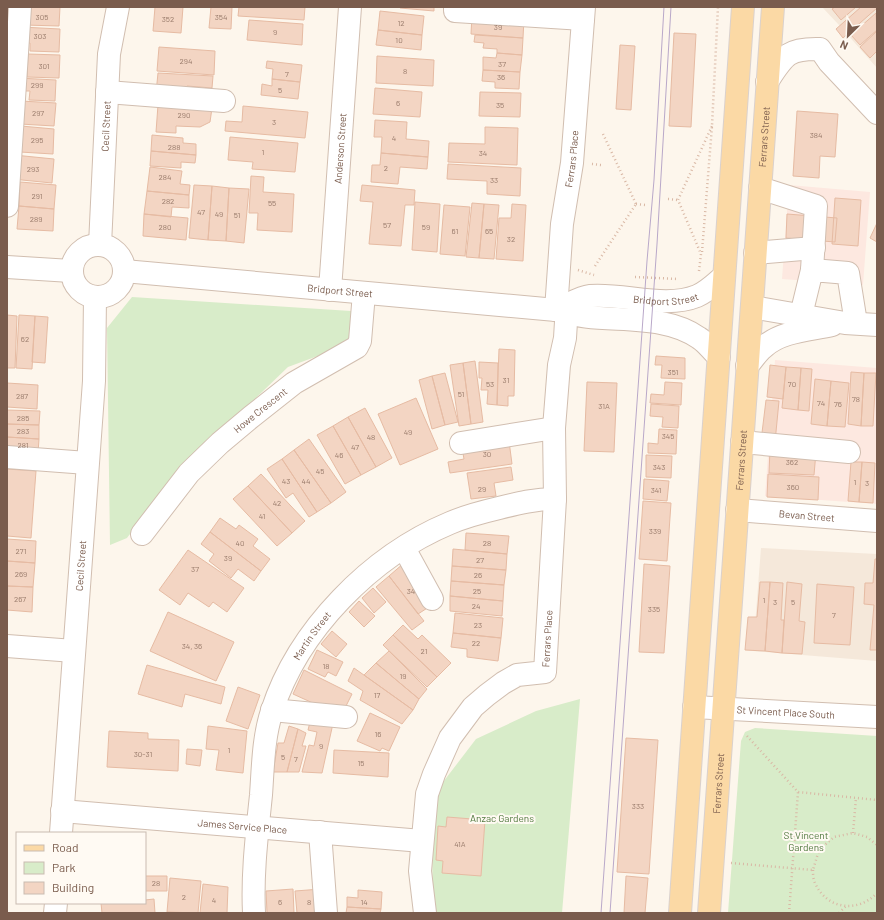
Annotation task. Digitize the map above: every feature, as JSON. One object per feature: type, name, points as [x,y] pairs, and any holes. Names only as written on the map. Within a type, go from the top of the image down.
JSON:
[{"type":"main road","points":[[680,913],[743,7]]},
{"type":"main road","name":"Ferrars Street","points":[[709,913],[773,7]]},
{"type":"main road","points":[[740,61],[755,44],[759,42],[770,42]]},
{"type":"main road","points":[[719,352],[740,312],[746,307],[752,307]]},
{"type":"street","points":[[7,206],[9,138],[20,7]]},
{"type":"street","name":"Cecil Street","points":[[100,246],[109,54],[118,7]]},
{"type":"street","name":"Anderson Street","points":[[330,290],[350,7]]},
{"type":"street","points":[[456,7],[455,11],[583,13]]},
{"type":"street","name":"Ferrars Place","points":[[425,913],[420,870],[427,794],[450,738],[473,708],[503,683],[517,675],[545,672],[556,499],[554,428],[559,371],[565,338],[559,267],[562,224],[572,163],[583,13]]},
{"type":"street","points":[[767,82],[778,64],[785,56],[795,50],[820,49],[829,62],[877,113]]},
{"type":"street","points":[[107,92],[224,101]]},
{"type":"street","points":[[760,188],[816,206],[812,270],[801,315]]},
{"type":"street","points":[[100,246],[109,248],[116,252],[121,260],[124,271],[118,288],[104,297],[87,295],[77,288],[71,271],[75,258],[80,252],[88,247],[100,246]]},
{"type":"street","points":[[755,253],[814,248]]},
{"type":"street","points":[[7,267],[71,271]]},
{"type":"street","points":[[812,270],[848,274],[859,324]]},
{"type":"street","name":"Bridport Street","points":[[124,271],[364,293],[563,309],[585,317],[642,321],[677,327],[700,338],[719,352]]},
{"type":"street","name":"Bridport Street","points":[[563,309],[583,298],[592,296],[665,301],[685,299],[694,297],[704,292],[724,276]]},
{"type":"street","name":"Howe Crescent","points":[[142,534],[189,473],[220,443],[294,384],[357,346],[360,341],[364,293]]},
{"type":"street","name":"Cecil Street","points":[[60,832],[94,381],[95,297]]},
{"type":"street","points":[[752,307],[859,324]]},
{"type":"street","points":[[748,366],[764,346],[775,340],[794,333],[859,324]]},
{"type":"street","points":[[461,443],[554,428]]},
{"type":"street","points":[[742,442],[849,452]]},
{"type":"street","points":[[7,457],[87,463]]},
{"type":"street","name":"Martin Street","points":[[254,913],[253,892],[258,827],[264,753],[269,721],[272,710],[291,666],[301,649],[324,617],[371,571],[418,538],[476,513],[538,499],[556,499]]},
{"type":"street","name":"Bevan Street","points":[[737,510],[877,521]]},
{"type":"street","points":[[404,548],[432,599]]},
{"type":"street","points":[[7,646],[74,651]]},
{"type":"street","name":"St Vincent Place South","points":[[694,708],[877,717]]},
{"type":"street","points":[[272,710],[346,717]]},
{"type":"street","name":"James Service Place","points":[[62,811],[422,841]]},
{"type":"street","points":[[320,832],[326,913]]},
{"type":"path","points":[[698,277],[712,126],[718,7]]},
{"type":"path","points":[[701,254],[678,200],[712,126]]},
{"type":"path","points":[[603,134],[636,204]]},
{"type":"path","points":[[668,199],[678,200]]},
{"type":"path","points":[[636,204],[646,205]]},
{"type":"path","points":[[596,266],[636,204]]},
{"type":"path","points":[[559,267],[567,267],[595,275]]},
{"type":"path","points":[[629,276],[666,278]]},
{"type":"path","points":[[747,736],[798,792],[877,800]]},
{"type":"path","points":[[789,913],[798,792]]},
{"type":"path","points":[[853,833],[856,798]]},
{"type":"path","points":[[877,845],[867,837],[853,833],[834,837],[819,850],[813,870],[814,882],[820,891],[829,900],[840,905],[852,907],[870,900],[877,893]]},
{"type":"path","points":[[713,861],[813,870]]},
{"type":"path","points":[[839,913],[846,906]]},
{"type":"shaded area","points":[[822,7],[877,7],[877,68],[839,25]]},
{"type":"shaded area","points":[[789,185],[870,192],[863,285],[782,279]]},
{"type":"shaded area","points":[[775,360],[877,368],[877,504],[765,496]]},
{"type":"shaded area","points":[[761,548],[877,554],[877,661],[753,651]]},
{"type":"green space","points":[[132,297],[351,311],[350,344],[288,367],[170,481],[127,538],[110,545],[107,328]]},
{"type":"green space","name":"Anzac Gardens","points":[[580,699],[562,913],[437,913],[433,904],[432,847],[437,790],[476,739],[536,711]]},
{"type":"green space","name":"St Vincent Gardens","points":[[755,728],[877,736],[877,913],[728,913],[741,741],[745,732]]},
{"type":"building","points":[[30,7],[60,7],[59,26],[24,25]]},
{"type":"building","points":[[155,7],[183,7],[181,33],[153,31]]},
{"type":"building","points":[[211,7],[232,7],[231,29],[209,28]]},
{"type":"building","points":[[239,7],[305,7],[304,20],[238,16]]},
{"type":"building","points":[[434,7],[434,11],[400,8]]},
{"type":"building","points":[[835,7],[856,7],[841,20],[832,9]]},
{"type":"building","points":[[861,7],[877,8],[843,38],[836,29]]},
{"type":"building","points":[[380,11],[424,16],[422,35],[378,30]]},
{"type":"building","points":[[876,13],[877,30],[860,45],[851,35]]},
{"type":"building","points":[[472,15],[524,19],[523,38],[471,34]]},
{"type":"building","points":[[249,20],[303,24],[302,45],[247,40]]},
{"type":"building","points":[[21,27],[60,29],[59,52],[30,51],[30,43],[20,43]]},
{"type":"building","points":[[378,30],[422,35],[421,50],[376,45]]},
{"type":"building","points":[[877,31],[877,51],[870,58],[860,47]]},
{"type":"building","points":[[674,33],[696,34],[691,127],[669,126]]},
{"type":"building","points":[[475,35],[523,38],[522,55],[497,53],[497,49],[483,48],[484,43],[474,42]]},
{"type":"building","points":[[620,45],[635,46],[631,110],[616,109]]},
{"type":"building","points":[[159,47],[215,51],[214,75],[157,71]]},
{"type":"building","points":[[497,53],[522,55],[520,72],[483,70],[483,57],[496,58]]},
{"type":"building","points":[[28,54],[60,55],[59,78],[27,77]]},
{"type":"building","points":[[377,56],[434,60],[433,86],[376,83]]},
{"type":"building","points":[[267,61],[302,65],[300,82],[272,79],[273,69],[266,68]]},
{"type":"building","points":[[483,70],[520,72],[519,89],[495,88],[495,82],[482,81]]},
{"type":"building","points":[[158,73],[213,76],[212,88],[187,86],[187,95],[156,93]]},
{"type":"building","points":[[18,78],[56,80],[55,101],[29,100],[30,91],[18,91]]},
{"type":"building","points":[[272,79],[300,82],[298,99],[261,95],[262,84],[272,86]]},
{"type":"building","points":[[375,88],[422,92],[420,117],[373,114]]},
{"type":"building","points":[[480,92],[521,93],[520,117],[479,116]]},
{"type":"building","points":[[21,101],[56,103],[54,126],[20,124]]},
{"type":"building","points":[[158,105],[212,108],[210,122],[200,127],[176,126],[176,133],[156,132]]},
{"type":"building","points":[[243,106],[308,112],[305,138],[225,131],[226,121],[242,122]]},
{"type":"building","points":[[797,111],[838,114],[835,157],[820,156],[819,178],[793,176]]},
{"type":"building","points":[[375,120],[407,122],[406,139],[429,141],[428,157],[381,153],[382,137],[374,137]]},
{"type":"building","points":[[21,126],[54,129],[53,154],[20,152]]},
{"type":"building","points":[[485,127],[518,128],[517,165],[448,162],[449,143],[485,144]]},
{"type":"building","points":[[152,135],[183,138],[183,143],[196,144],[196,155],[151,151]]},
{"type":"building","points":[[230,137],[298,143],[295,172],[252,169],[253,162],[228,160]]},
{"type":"building","points":[[151,151],[196,155],[195,163],[181,162],[181,168],[150,166]]},
{"type":"building","points":[[381,153],[428,157],[427,169],[400,167],[398,184],[371,182],[372,165],[380,165]]},
{"type":"building","points":[[14,155],[54,159],[52,183],[12,179]]},
{"type":"building","points":[[448,164],[521,168],[520,196],[487,194],[487,181],[447,179]]},
{"type":"building","points":[[150,167],[182,171],[180,184],[190,185],[189,195],[147,191]]},
{"type":"building","points":[[251,176],[264,177],[263,192],[294,194],[292,232],[257,230],[258,213],[249,213]]},
{"type":"building","points":[[20,182],[56,185],[54,209],[19,206]]},
{"type":"building","points":[[194,185],[212,186],[208,240],[189,238]]},
{"type":"building","points":[[362,185],[415,190],[414,205],[405,205],[401,246],[369,244],[373,202],[360,201]]},
{"type":"building","points":[[212,186],[229,188],[226,241],[208,240]]},
{"type":"building","points":[[229,188],[249,189],[244,243],[226,241]]},
{"type":"building","points":[[147,191],[189,195],[189,208],[172,207],[171,217],[144,214]]},
{"type":"building","points":[[835,198],[861,200],[858,246],[832,244]]},
{"type":"building","points":[[415,202],[440,204],[437,252],[412,250]]},
{"type":"building","points":[[472,203],[484,204],[479,258],[466,257]]},
{"type":"building","points":[[484,204],[499,205],[494,259],[479,258]]},
{"type":"building","points":[[512,204],[526,205],[523,261],[496,259],[499,218],[511,218]]},
{"type":"building","points":[[444,205],[470,207],[465,256],[440,254]]},
{"type":"building","points":[[19,206],[54,209],[53,231],[17,229]]},
{"type":"building","points":[[144,214],[188,218],[186,240],[143,236]]},
{"type":"building","points":[[787,214],[837,218],[835,242],[786,238]]},
{"type":"building","points":[[877,223],[877,242],[870,238]]},
{"type":"building","points":[[7,315],[17,316],[15,368],[7,368]]},
{"type":"building","points":[[19,315],[35,316],[32,369],[16,368]]},
{"type":"building","points":[[35,316],[48,317],[45,363],[32,362]]},
{"type":"building","points":[[499,349],[515,350],[514,396],[508,396],[508,406],[497,405]]},
{"type":"building","points":[[656,356],[685,358],[685,379],[661,378],[662,365],[655,365]]},
{"type":"building","points":[[475,361],[483,422],[471,424],[463,363]]},
{"type":"building","points":[[479,362],[498,363],[497,405],[487,404],[488,390],[481,390],[482,378],[479,378]]},
{"type":"building","points":[[463,363],[471,424],[459,426],[450,365]]},
{"type":"building","points":[[770,365],[786,367],[783,399],[767,397]]},
{"type":"building","points":[[786,367],[801,368],[798,410],[782,408]]},
{"type":"building","points":[[801,368],[812,369],[809,411],[798,410]]},
{"type":"building","points":[[851,372],[864,373],[861,426],[848,424]]},
{"type":"building","points":[[445,373],[458,422],[445,425],[432,376]]},
{"type":"building","points":[[864,373],[876,373],[873,426],[861,426]]},
{"type":"building","points":[[432,376],[445,425],[432,429],[419,380]]},
{"type":"building","points":[[815,379],[831,381],[827,426],[811,424]]},
{"type":"building","points":[[831,381],[849,383],[845,427],[827,426]]},
{"type":"building","points":[[587,382],[617,383],[614,452],[584,451]]},
{"type":"building","points":[[665,382],[682,383],[681,405],[650,403],[651,394],[664,395]]},
{"type":"building","points":[[7,383],[38,385],[37,409],[7,407]]},
{"type":"building","points":[[416,398],[438,449],[400,465],[378,414]]},
{"type":"building","points":[[766,400],[779,401],[775,442],[761,441]]},
{"type":"building","points":[[651,404],[679,406],[678,428],[662,427],[663,417],[650,416]]},
{"type":"building","points":[[365,408],[392,458],[376,467],[348,417]]},
{"type":"building","points":[[7,410],[40,411],[39,425],[7,424]]},
{"type":"building","points":[[348,417],[376,467],[361,475],[333,426]]},
{"type":"building","points":[[7,424],[39,425],[39,439],[7,437]]},
{"type":"building","points":[[333,426],[361,475],[345,484],[317,435]]},
{"type":"building","points":[[659,429],[677,430],[676,454],[648,453],[648,443],[658,444]]},
{"type":"building","points":[[7,437],[39,439],[38,453],[7,452]]},
{"type":"building","points":[[309,439],[346,492],[331,503],[294,450]]},
{"type":"building","points":[[509,441],[512,464],[450,473],[448,462],[464,459],[462,448]]},
{"type":"building","points":[[770,449],[816,452],[814,475],[769,473]]},
{"type":"building","points":[[294,450],[331,503],[317,512],[282,459]]},
{"type":"building","points":[[646,455],[672,456],[671,478],[646,477]]},
{"type":"building","points":[[282,459],[317,512],[309,517],[293,493],[286,498],[267,469]]},
{"type":"building","points":[[851,462],[862,462],[859,502],[848,501]]},
{"type":"building","points":[[862,462],[875,463],[873,503],[859,502]]},
{"type":"building","points":[[511,467],[513,480],[494,483],[496,496],[471,499],[467,473]]},
{"type":"building","points":[[7,469],[36,471],[31,538],[7,536]]},
{"type":"building","points":[[261,474],[305,521],[292,533],[248,486]]},
{"type":"building","points":[[768,474],[819,477],[818,500],[767,497]]},
{"type":"building","points":[[644,479],[669,481],[667,501],[643,499]]},
{"type":"building","points":[[248,486],[292,533],[277,546],[233,499]]},
{"type":"building","points":[[643,501],[671,503],[667,561],[639,559]]},
{"type":"building","points":[[220,518],[236,529],[239,525],[258,539],[253,546],[270,559],[261,571],[210,532]]},
{"type":"building","points":[[210,532],[261,571],[254,581],[238,569],[231,578],[209,561],[214,554],[201,544]]},
{"type":"building","points":[[466,533],[509,536],[507,554],[465,550]]},
{"type":"building","points":[[7,539],[36,541],[35,563],[7,561]]},
{"type":"building","points":[[453,549],[507,554],[506,570],[452,566]]},
{"type":"building","points":[[188,550],[244,588],[227,612],[213,602],[209,607],[188,593],[180,605],[159,590]]},
{"type":"building","points":[[875,559],[877,559],[877,650],[870,650],[874,605],[864,604],[865,583],[873,583]]},
{"type":"building","points":[[7,561],[35,563],[33,587],[7,586]]},
{"type":"building","points":[[404,563],[432,605],[418,614],[389,576]]},
{"type":"building","points":[[644,564],[670,566],[664,653],[639,652]]},
{"type":"building","points":[[452,566],[506,570],[504,585],[451,581]]},
{"type":"building","points":[[389,576],[424,621],[412,630],[376,587]]},
{"type":"building","points":[[451,581],[504,585],[503,601],[450,596]]},
{"type":"building","points":[[760,582],[770,582],[765,651],[745,650],[748,617],[757,617]]},
{"type":"building","points":[[770,582],[783,583],[781,620],[784,620],[782,653],[765,651]]},
{"type":"building","points":[[787,582],[802,584],[799,621],[805,622],[802,654],[782,653]]},
{"type":"building","points":[[817,584],[854,587],[850,645],[814,643]]},
{"type":"building","points":[[7,586],[33,587],[32,612],[7,610]]},
{"type":"building","points":[[373,588],[386,602],[374,613],[362,598]]},
{"type":"building","points":[[450,596],[503,601],[502,616],[450,611]]},
{"type":"building","points":[[359,601],[375,616],[364,627],[349,612]]},
{"type":"building","points":[[168,612],[234,642],[216,681],[150,651]]},
{"type":"building","points":[[455,613],[503,618],[501,638],[453,633]]},
{"type":"building","points":[[403,625],[418,639],[422,635],[451,663],[437,677],[393,635]]},
{"type":"building","points":[[332,631],[347,644],[336,657],[321,644]]},
{"type":"building","points":[[453,633],[501,638],[498,661],[467,657],[467,649],[451,647]]},
{"type":"building","points":[[393,635],[437,677],[427,687],[383,645]]},
{"type":"building","points":[[317,650],[343,662],[336,676],[328,672],[325,677],[308,669]]},
{"type":"building","points":[[389,651],[427,689],[419,699],[376,663]]},
{"type":"building","points":[[376,663],[419,699],[413,710],[364,675]]},
{"type":"building","points":[[147,665],[225,687],[221,704],[185,694],[182,707],[138,694]]},
{"type":"building","points":[[354,668],[413,710],[402,724],[360,700],[363,691],[348,681]]},
{"type":"building","points":[[304,670],[352,694],[343,712],[326,709],[293,694]]},
{"type":"building","points":[[238,687],[260,695],[248,729],[226,721]]},
{"type":"building","points":[[370,713],[400,727],[389,751],[382,748],[380,751],[357,741]]},
{"type":"building","points":[[311,718],[334,719],[322,773],[302,772],[309,745],[314,746],[317,732],[308,730]]},
{"type":"building","points":[[208,726],[247,731],[243,773],[216,770],[219,750],[206,749]]},
{"type":"building","points":[[289,726],[298,729],[287,772],[273,772],[278,743],[284,743]]},
{"type":"building","points":[[298,729],[306,733],[302,746],[306,746],[299,772],[287,772]]},
{"type":"building","points":[[109,731],[148,733],[148,739],[179,740],[178,771],[107,767]]},
{"type":"building","points":[[626,738],[658,740],[649,874],[617,872]]},
{"type":"building","points":[[187,749],[202,750],[200,766],[186,764]]},
{"type":"building","points":[[334,750],[389,753],[388,777],[333,773]]},
{"type":"building","points":[[447,817],[485,820],[481,876],[442,873],[443,861],[436,860],[438,826],[446,827]]},
{"type":"building","points":[[146,876],[167,876],[167,891],[146,891]]},
{"type":"building","points":[[626,876],[648,878],[645,913],[624,913]]},
{"type":"building","points":[[170,878],[201,881],[198,913],[167,912]]},
{"type":"building","points":[[203,884],[228,887],[227,913],[200,913]]},
{"type":"building","points":[[293,889],[294,913],[267,913],[266,891]]},
{"type":"building","points":[[321,889],[323,913],[297,913],[295,891]]},
{"type":"building","points":[[358,890],[382,892],[381,909],[347,907],[347,897],[358,898]]},
{"type":"building","points":[[154,899],[155,913],[102,913],[101,904],[146,904],[146,900]]},
{"type":"building","points":[[347,907],[381,909],[380,913],[346,913]]},
{"type":"tram line","points":[[601,913],[654,180],[664,7]]},
{"type":"tram line","points":[[610,913],[657,244],[671,7]]}]
